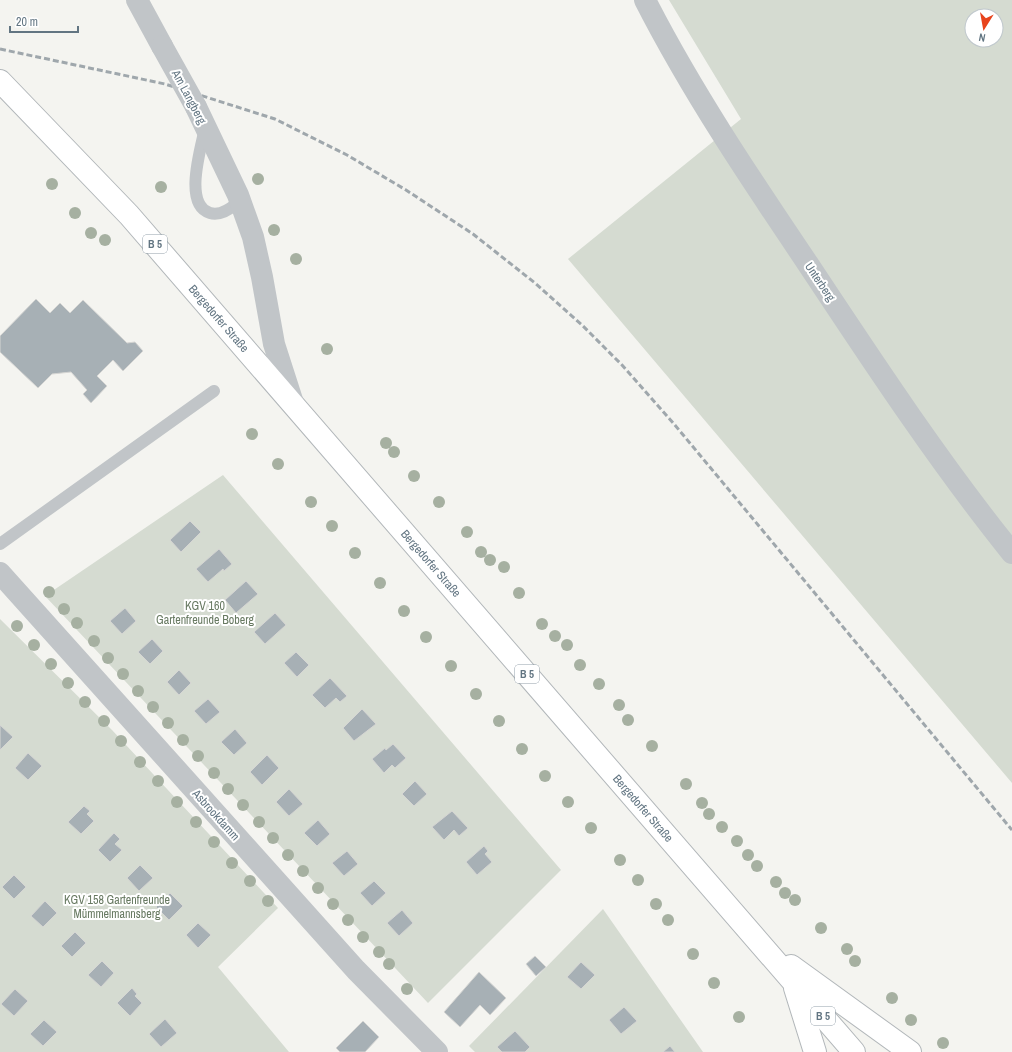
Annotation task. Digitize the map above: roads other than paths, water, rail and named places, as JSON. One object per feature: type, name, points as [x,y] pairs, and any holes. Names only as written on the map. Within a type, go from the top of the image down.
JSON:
[{"type":"main road","name":"Bergedorfer Straße","points":[[6,86],[129,214],[854,1052]]},
{"type":"main road","points":[[761,944],[910,1052]]},
{"type":"main road","points":[[792,980],[814,1052]]},
{"type":"street","name":"Am Langberg","points":[[137,0],[196,107],[238,195],[255,244],[274,344],[293,404]]},
{"type":"street","name":"Unterberg","points":[[644,0],[663,37],[739,161],[902,406],[1012,552]]},
{"type":"street","name":"Asbrookdamm","points":[[0,573],[351,965],[437,1052]]},
{"type":"lane","points":[[205,127],[197,167],[196,194],[198,206],[204,211],[214,214],[223,213],[237,203],[238,195]]},
{"type":"lane","points":[[0,544],[214,391]]},
{"type":"railway","points":[[0,49],[165,84],[275,119],[347,155],[406,190],[473,234],[535,283],[582,325],[622,365],[674,424],[1012,830]]},
{"type":"park label","name":"KGV 160 Gartenfreunde Boberg","points":[[205,613]]},
{"type":"park label","name":"KGV 158 Gartenfreunde Mümmelmannsberg","points":[[117,907]]}]
